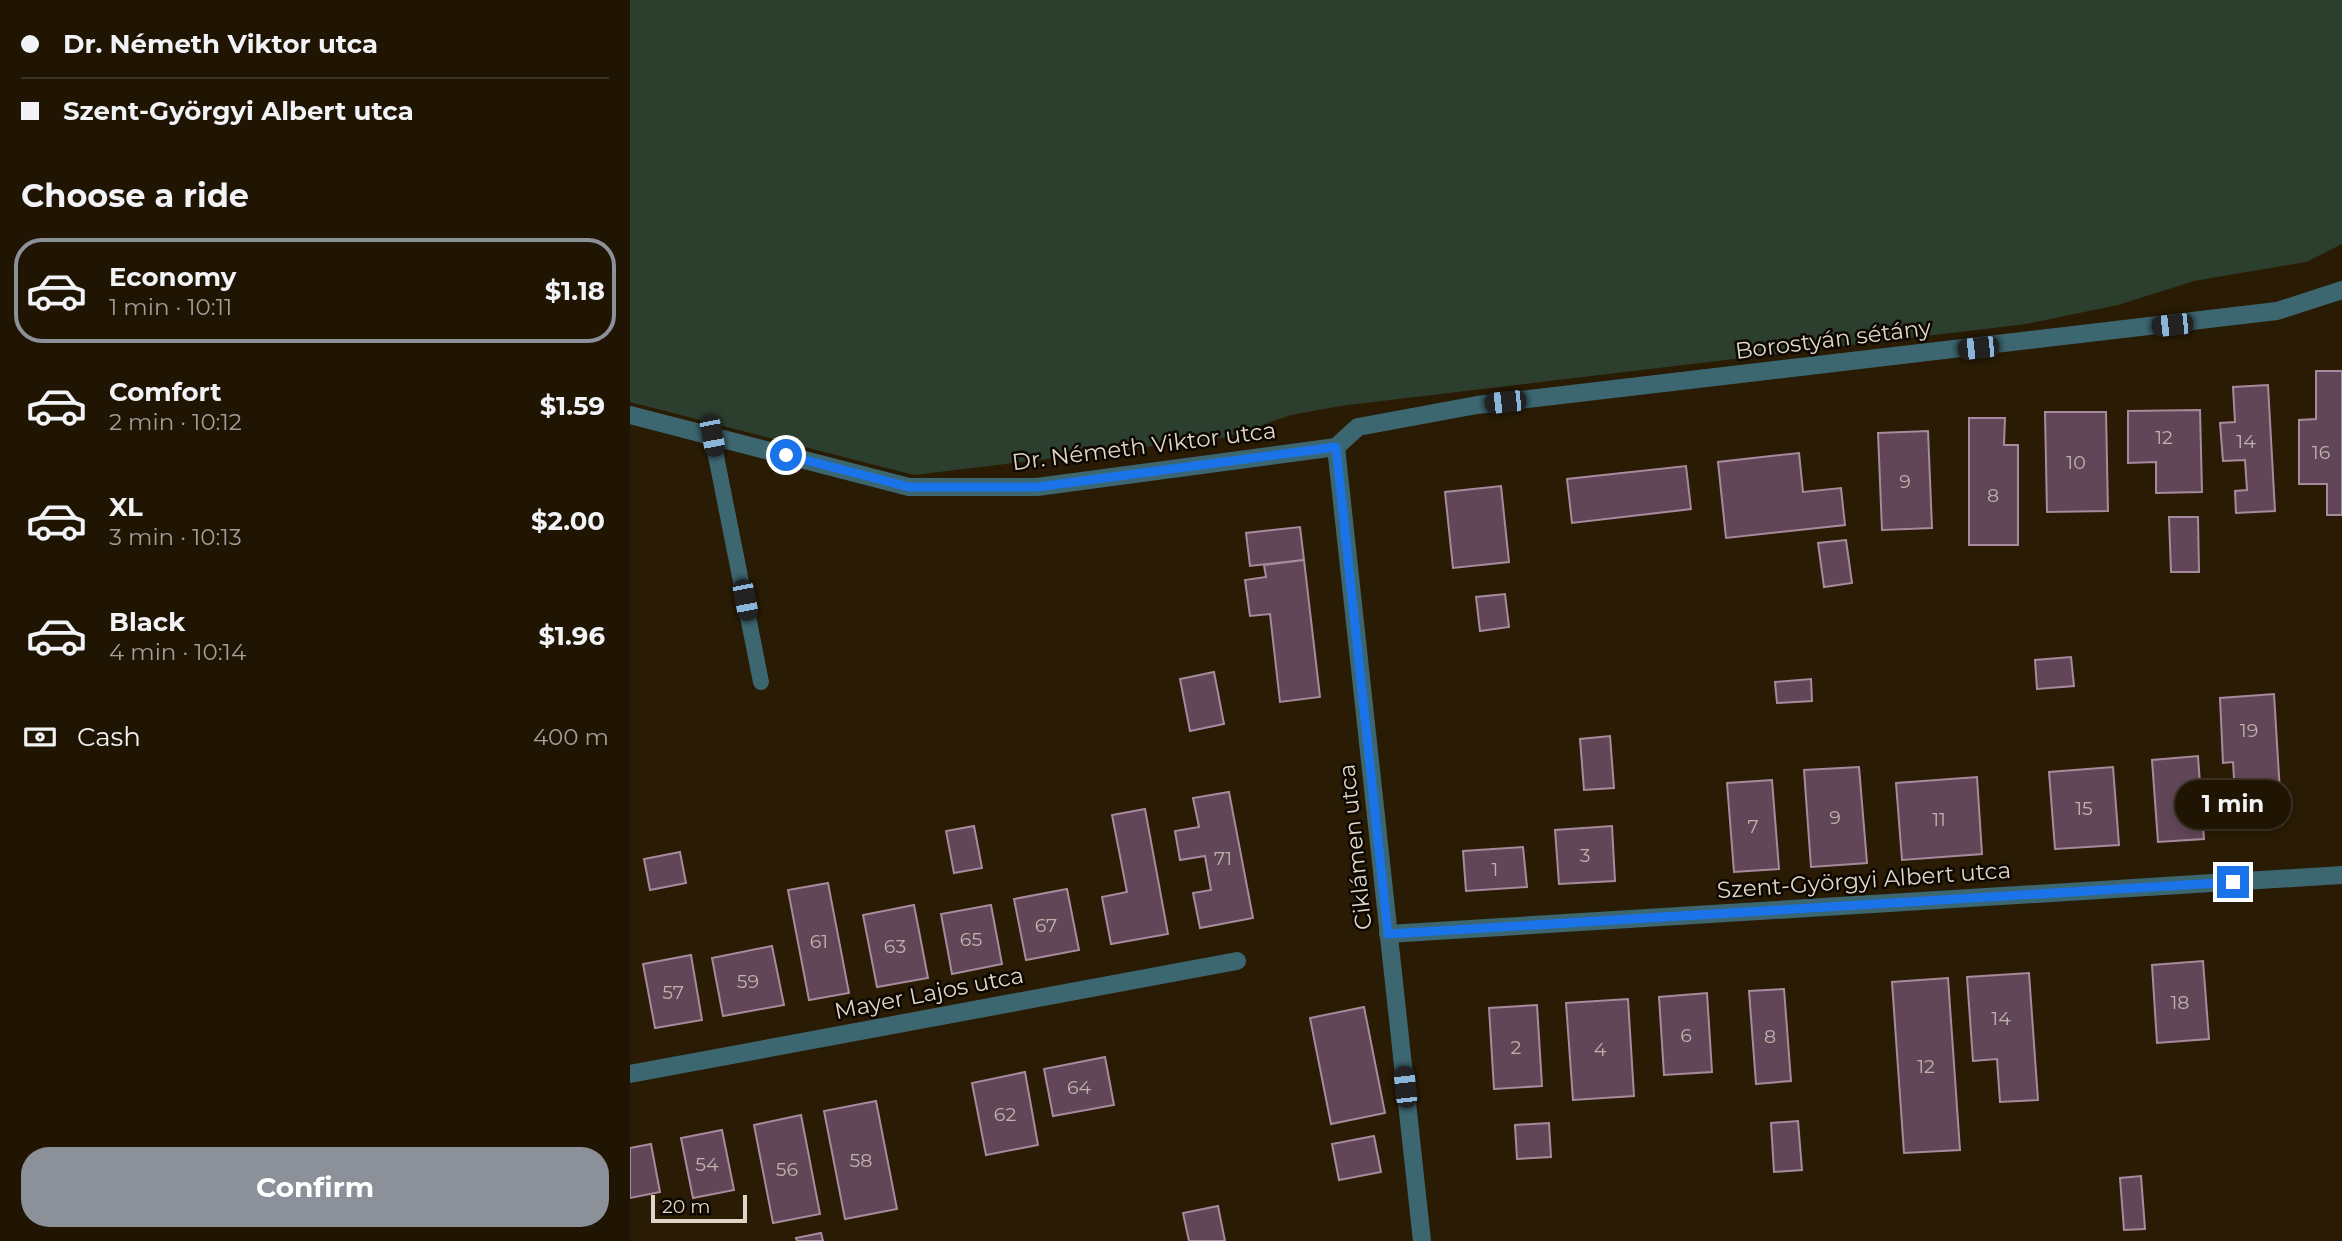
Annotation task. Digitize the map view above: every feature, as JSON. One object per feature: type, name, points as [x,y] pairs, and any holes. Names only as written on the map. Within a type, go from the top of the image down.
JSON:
[{"type":"street","name":"Borostyán sétány","points":[[1336,447],[1358,427],[1477,405],[2277,311],[2342,290]]},
{"type":"street","name":"Dr. Németh Viktor utca","points":[[630,415],[909,487],[1037,487],[1336,447]]},
{"type":"street","name":"Ciklámen utca","points":[[1336,447],[1422,1241]]},
{"type":"street","name":"Szent-Györgyi Albert utca","points":[[1388,934],[2342,875]]},
{"type":"street","name":"Mayer Lajos utca","points":[[630,1074],[1237,961]]},
{"type":"lane","points":[[712,436],[761,682]]},
{"type":"green space","points":[[630,0],[2342,0],[2342,244],[2306,262],[2194,281],[2118,305],[2026,324],[1340,406],[1291,415],[1228,437],[914,475],[630,402]]},
{"type":"building","points":[[2316,371],[2342,371],[2342,515],[2327,515],[2327,484],[2299,484],[2299,420],[2316,419]]},
{"type":"building","points":[[2268,385],[2275,511],[2236,513],[2235,491],[2247,490],[2245,460],[2223,461],[2220,423],[2235,422],[2233,387]]},
{"type":"building","points":[[2200,410],[2202,492],[2156,493],[2156,462],[2128,463],[2128,411]]},
{"type":"building","points":[[2045,412],[2106,412],[2108,511],[2047,512]]},
{"type":"building","points":[[1969,418],[2005,418],[2004,445],[2018,445],[2018,545],[1969,545]]},
{"type":"building","points":[[1928,431],[1932,528],[1882,530],[1878,433]]},
{"type":"building","points":[[1799,453],[1803,492],[1841,488],[1845,525],[1726,538],[1718,462]]},
{"type":"building","points":[[1686,466],[1691,509],[1572,523],[1567,479]]},
{"type":"building","points":[[1501,486],[1509,562],[1453,568],[1445,492]]},
{"type":"building","points":[[2169,517],[2198,517],[2199,572],[2171,572]]},
{"type":"building","points":[[1300,527],[1304,560],[1250,566],[1246,533]]},
{"type":"building","points":[[1846,540],[1852,583],[1824,587],[1818,543]]},
{"type":"building","points":[[1304,560],[1320,697],[1280,702],[1270,614],[1250,616],[1245,580],[1266,577],[1264,565]]},
{"type":"building","points":[[1505,594],[1509,627],[1480,631],[1476,597]]},
{"type":"building","points":[[2071,657],[2074,686],[2037,689],[2035,660]]},
{"type":"building","points":[[1214,672],[1224,724],[1190,731],[1180,679]]},
{"type":"building","points":[[1811,679],[1812,701],[1777,703],[1775,682]]},
{"type":"building","points":[[2274,694],[2282,825],[2237,828],[2233,762],[2223,763],[2220,698]]},
{"type":"building","points":[[1610,736],[1614,788],[1584,790],[1580,739]]},
{"type":"building","points":[[2198,756],[2204,839],[2158,842],[2152,760]]},
{"type":"building","points":[[1859,767],[1867,863],[1811,867],[1804,770]]},
{"type":"building","points":[[2113,767],[2119,845],[2055,849],[2049,772]]},
{"type":"building","points":[[1977,777],[1982,854],[1902,860],[1896,783]]},
{"type":"building","points":[[1772,780],[1779,869],[1734,872],[1727,783]]},
{"type":"building","points":[[1229,792],[1253,918],[1200,928],[1193,893],[1211,890],[1205,856],[1180,860],[1175,831],[1199,827],[1193,798]]},
{"type":"building","points":[[1145,809],[1168,934],[1111,944],[1102,897],[1127,892],[1112,815]]},
{"type":"building","points":[[974,826],[982,868],[954,873],[946,831]]},
{"type":"building","points":[[1612,826],[1615,881],[1559,884],[1555,830]]},
{"type":"building","points":[[1523,847],[1527,887],[1466,891],[1463,851]]},
{"type":"building","points":[[680,852],[686,883],[650,890],[644,859]]},
{"type":"building","points":[[828,883],[849,993],[809,1000],[788,890]]},
{"type":"building","points":[[1067,889],[1079,950],[1026,960],[1014,899]]},
{"type":"building","points":[[914,905],[928,978],[877,987],[863,915]]},
{"type":"building","points":[[991,905],[1002,964],[952,974],[941,914]]},
{"type":"building","points":[[772,946],[784,1005],[723,1016],[712,958]]},
{"type":"building","points":[[691,955],[702,1020],[655,1028],[643,964]]},
{"type":"building","points":[[2203,961],[2209,1039],[2157,1043],[2152,965]]},
{"type":"building","points":[[2029,973],[2038,1100],[2000,1102],[1997,1059],[1973,1061],[1967,977]]},
{"type":"building","points":[[1948,978],[1960,1150],[1904,1153],[1892,982]]},
{"type":"building","points":[[1784,989],[1791,1081],[1756,1084],[1749,991]]},
{"type":"building","points":[[1707,993],[1712,1072],[1664,1075],[1659,997]]},
{"type":"building","points":[[1628,999],[1634,1096],[1573,1100],[1566,1003]]},
{"type":"building","points":[[1537,1005],[1542,1086],[1494,1089],[1489,1008]]},
{"type":"building","points":[[1364,1007],[1385,1113],[1331,1124],[1310,1018]]},
{"type":"building","points":[[1105,1057],[1114,1105],[1053,1116],[1044,1069]]},
{"type":"building","points":[[1025,1072],[1038,1145],[986,1155],[972,1083]]},
{"type":"building","points":[[876,1101],[897,1209],[845,1219],[824,1111]]},
{"type":"building","points":[[801,1115],[820,1214],[773,1223],[754,1125]]},
{"type":"building","points":[[1798,1121],[1802,1170],[1774,1172],[1771,1123]]},
{"type":"building","points":[[1549,1123],[1551,1157],[1517,1159],[1515,1125]]},
{"type":"building","points":[[722,1130],[734,1190],[693,1198],[681,1138]]},
{"type":"building","points":[[1374,1136],[1381,1172],[1339,1180],[1332,1144]]},
{"type":"building","points":[[651,1144],[660,1192],[630,1198],[630,1148]]},
{"type":"building","points":[[2141,1176],[2145,1229],[2124,1230],[2120,1178]]},
{"type":"building","points":[[1218,1206],[1225,1241],[1189,1241],[1183,1213]]},
{"type":"building","points":[[821,1233],[823,1241],[797,1241],[796,1238]]},
{"type":"route","points":[[786,455],[909,487],[1037,487],[1336,447],[1388,934],[2233,882]]}]
